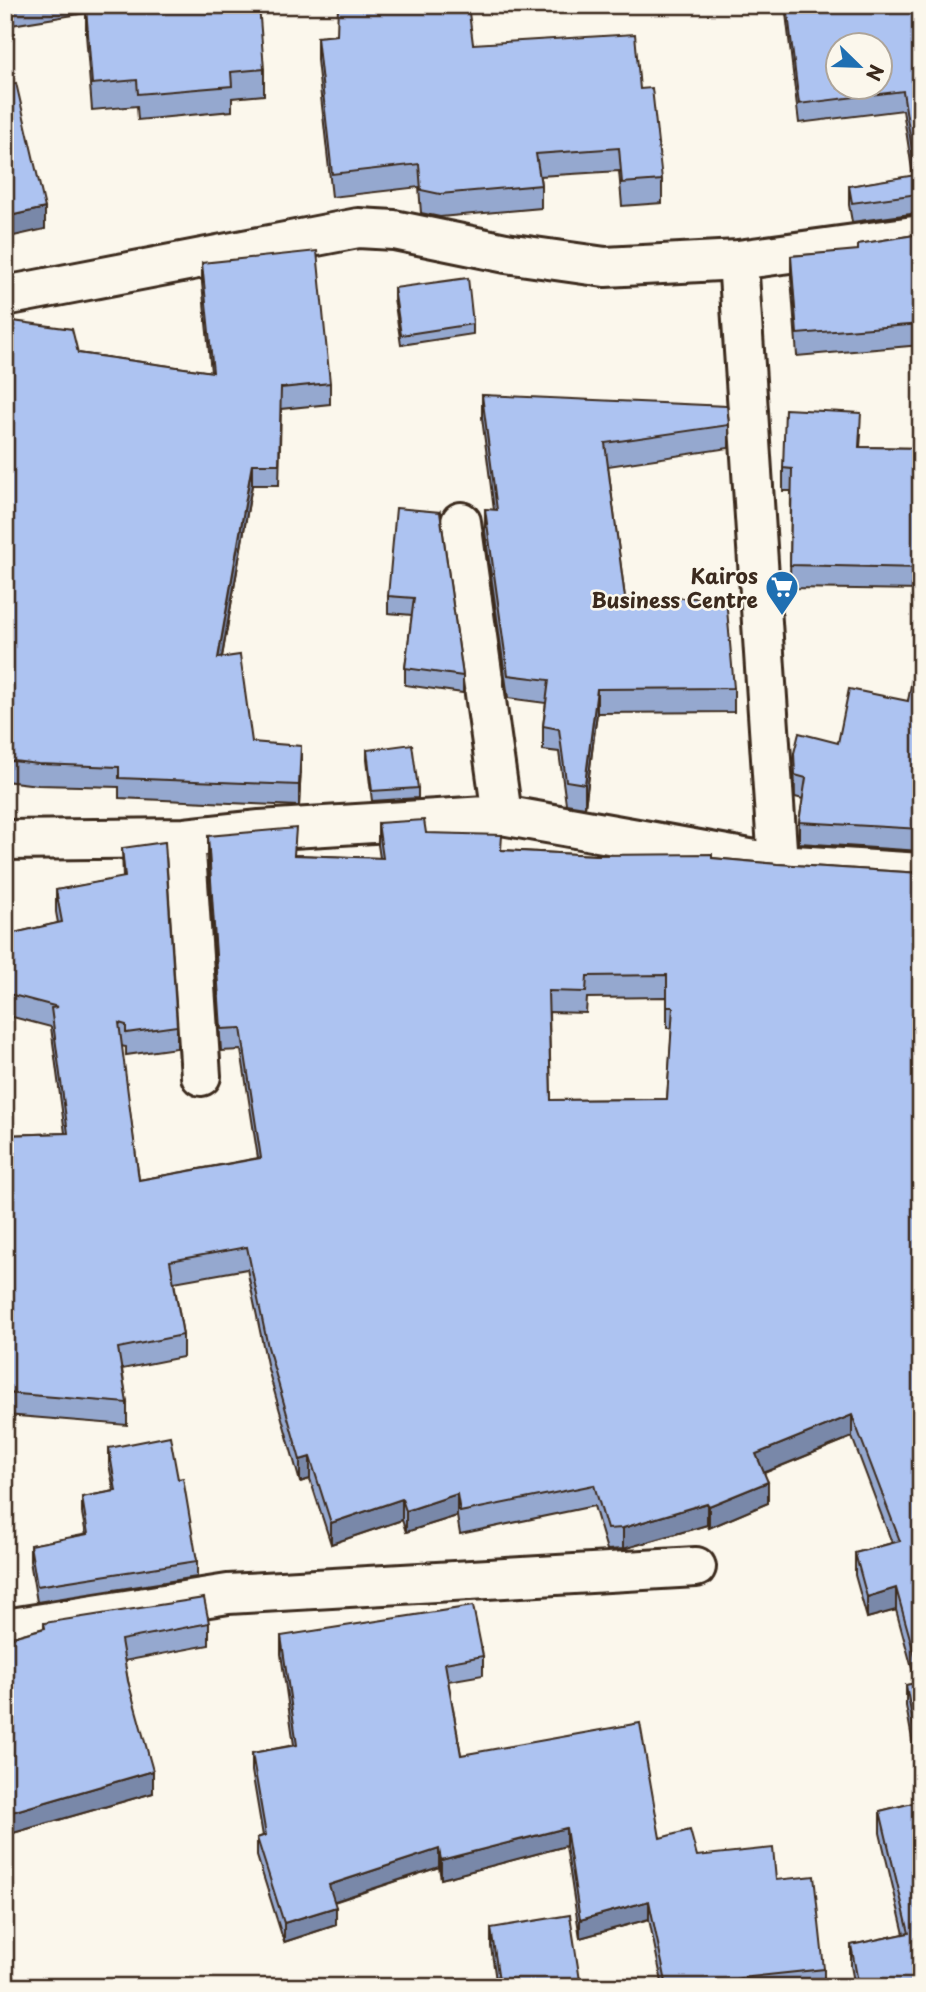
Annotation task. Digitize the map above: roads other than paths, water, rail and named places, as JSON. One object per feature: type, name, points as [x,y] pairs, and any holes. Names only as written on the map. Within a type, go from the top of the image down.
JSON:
[{"type":"street","points":[[5,296],[358,228],[394,230],[506,253],[605,267],[738,260],[921,235]]},
{"type":"street","points":[[738,260],[778,864]]},
{"type":"street","points":[[461,522],[502,815]]},
{"type":"street","points":[[5,840],[185,838],[260,830],[502,815],[778,864],[921,873]]},
{"type":"street","points":[[185,838],[201,1076]]},
{"type":"street","points":[[5,1629],[228,1594],[696,1567]]},
{"type":"place","name":"Kairos Business Centre","points":[[782,617]]}]
